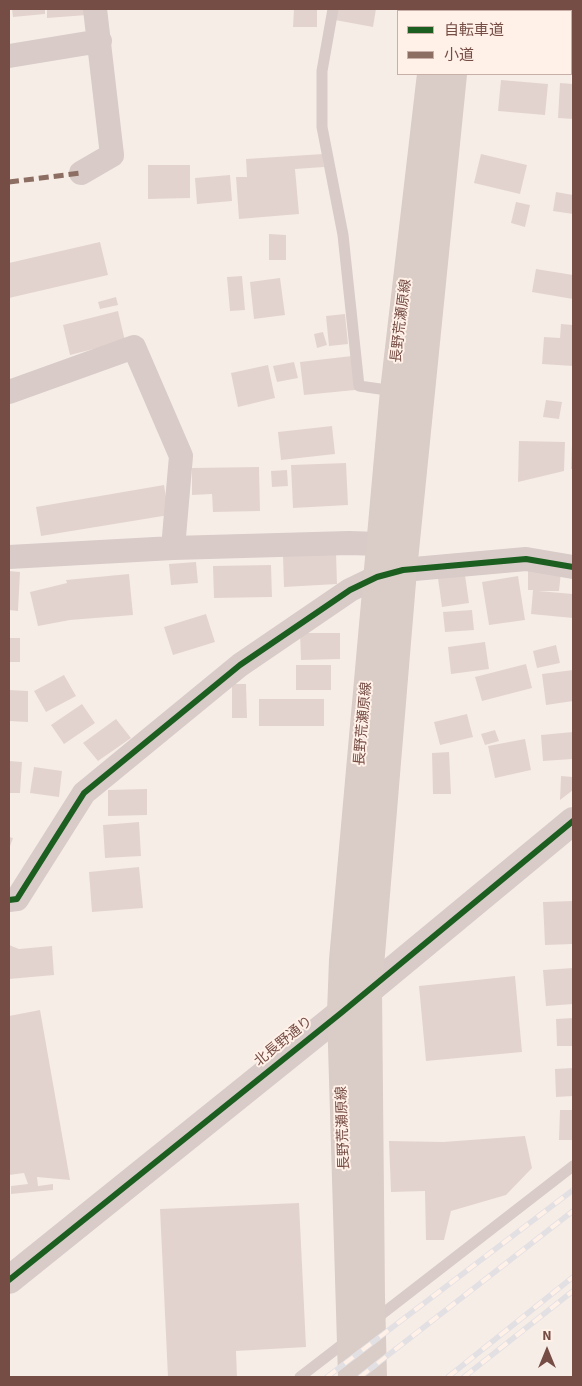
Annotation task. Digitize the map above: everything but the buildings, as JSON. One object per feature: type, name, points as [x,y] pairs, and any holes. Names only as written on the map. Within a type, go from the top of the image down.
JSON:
[{"type":"main road","name":"長野荒瀬原線","points":[[374,1377],[360,1301],[341,1013],[342,960],[394,391],[431,75]]},
{"type":"main road","name":"長野荒瀬原線","points":[[352,1377],[360,1301],[368,990],[403,570],[453,75]]},
{"type":"street","points":[[81,173],[112,155],[95,9]]},
{"type":"street","points":[[9,56],[100,41]]},
{"type":"street","points":[[9,392],[134,347],[181,456],[173,548]]},
{"type":"street","points":[[9,557],[173,548],[349,543],[380,544]]},
{"type":"street","points":[[9,900],[17,899],[84,793],[240,666],[350,590],[377,577],[403,570],[526,559],[573,567]]},
{"type":"street","name":"北長野通り","points":[[9,1280],[341,1013],[573,821]]},
{"type":"lane","points":[[333,9],[322,71],[322,127],[343,235],[359,386],[394,391]]},
{"type":"lane","points":[[300,1377],[573,1166]]},
{"type":"railway","points":[[327,1377],[573,1190]]},
{"type":"railway","points":[[360,1377],[573,1211]]},
{"type":"railway","points":[[448,1377],[573,1277]]},
{"type":"railway","points":[[464,1377],[573,1291]]},
{"type":"marked path","points":[[9,182],[81,173]]},
{"type":"cycle path","points":[[9,900],[17,899],[84,793],[240,665],[350,590],[377,577],[403,570],[526,559],[573,567]]},
{"type":"cycle path","points":[[9,1280],[341,1013],[573,821]]}]
